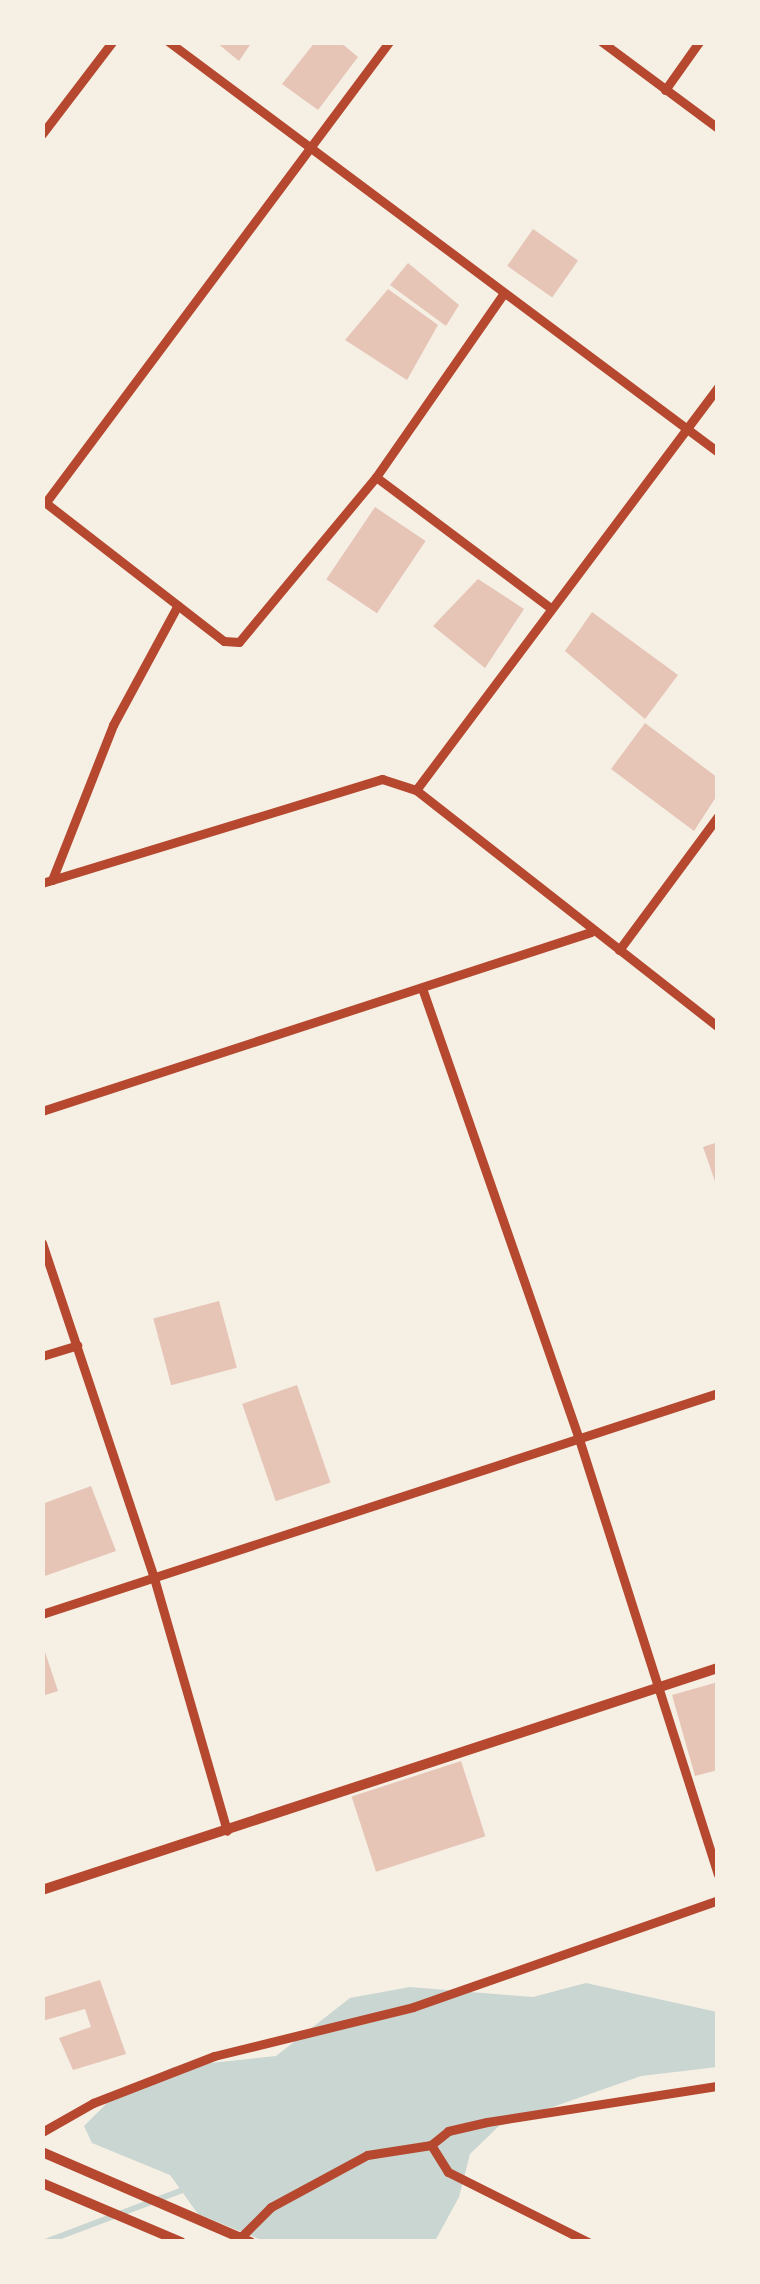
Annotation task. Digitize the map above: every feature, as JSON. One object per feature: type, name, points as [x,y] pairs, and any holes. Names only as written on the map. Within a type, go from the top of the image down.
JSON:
[{"type":"street","points":[[42,134],[112,42]]},
{"type":"street","points":[[169,42],[718,452]]},
{"type":"street","points":[[389,42],[44,501],[224,640],[249,635],[376,477],[504,293]]},
{"type":"street","points":[[602,42],[718,128]]},
{"type":"street","points":[[665,90],[699,42]]},
{"type":"street","points":[[416,790],[718,387]]},
{"type":"street","points":[[376,477],[550,607]]},
{"type":"street","points":[[47,882],[113,725],[178,605]]},
{"type":"street","points":[[47,882],[382,779],[416,790],[591,932],[718,1027]]},
{"type":"street","points":[[619,950],[718,816]]},
{"type":"street","points":[[42,1110],[591,932]]},
{"type":"street","points":[[422,988],[580,1439],[718,1874]]},
{"type":"street","points":[[42,1242],[154,1578],[227,1831]]},
{"type":"street","points":[[42,1356],[77,1345]]},
{"type":"street","points":[[42,1614],[718,1394]]},
{"type":"street","points":[[42,1890],[718,1668]]},
{"type":"street","points":[[42,2132],[93,2103],[214,2056],[413,2007],[718,1900]]},
{"type":"street","points":[[42,2152],[246,2239],[282,2200],[367,2154],[431,2145],[448,2131],[487,2122],[718,2086]]},
{"type":"street","points":[[431,2145],[448,2172],[588,2242]]},
{"type":"street","points":[[42,2183],[182,2242]]},
{"type":"shaded area","points":[[586,1983],[717,2012],[717,2067],[641,2076],[499,2126],[470,2154],[459,2197],[435,2241],[264,2241],[198,2214],[170,2175],[92,2143],[84,2126],[117,2093],[173,2067],[276,2056],[350,1998],[410,1987],[533,1997]]},
{"type":"building","points":[[216,42],[252,42],[239,61]]},
{"type":"building","points":[[315,42],[340,42],[358,57],[318,110],[282,84]]},
{"type":"building","points":[[533,229],[578,261],[552,297],[507,266]]},
{"type":"building","points":[[408,263],[459,305],[446,326],[390,285]]},
{"type":"building","points":[[388,289],[438,325],[407,380],[345,340]]},
{"type":"building","points":[[375,507],[426,541],[377,613],[326,579]]},
{"type":"building","points":[[478,579],[524,609],[485,668],[433,626]]},
{"type":"building","points":[[592,612],[678,675],[645,719],[565,651]]},
{"type":"building","points":[[645,723],[718,778],[718,794],[694,831],[611,769]]},
{"type":"building","points":[[718,1142],[718,1187],[717,1187],[703,1147]]},
{"type":"building","points":[[219,1301],[237,1368],[171,1385],[153,1319]]},
{"type":"building","points":[[297,1385],[331,1482],[276,1501],[242,1404]]},
{"type":"building","points":[[91,1486],[116,1551],[42,1577],[42,1504]]},
{"type":"building","points":[[42,1643],[58,1691],[42,1696]]},
{"type":"building","points":[[718,1682],[718,1770],[695,1776],[672,1695]]},
{"type":"building","points":[[461,1761],[485,1836],[376,1872],[352,1797]]},
{"type":"building","points":[[100,1980],[126,2054],[73,2070],[59,2038],[91,2027],[85,2009],[42,2021],[42,1998]]},
{"type":"waterway","points":[[45,2242],[185,2189]]}]
